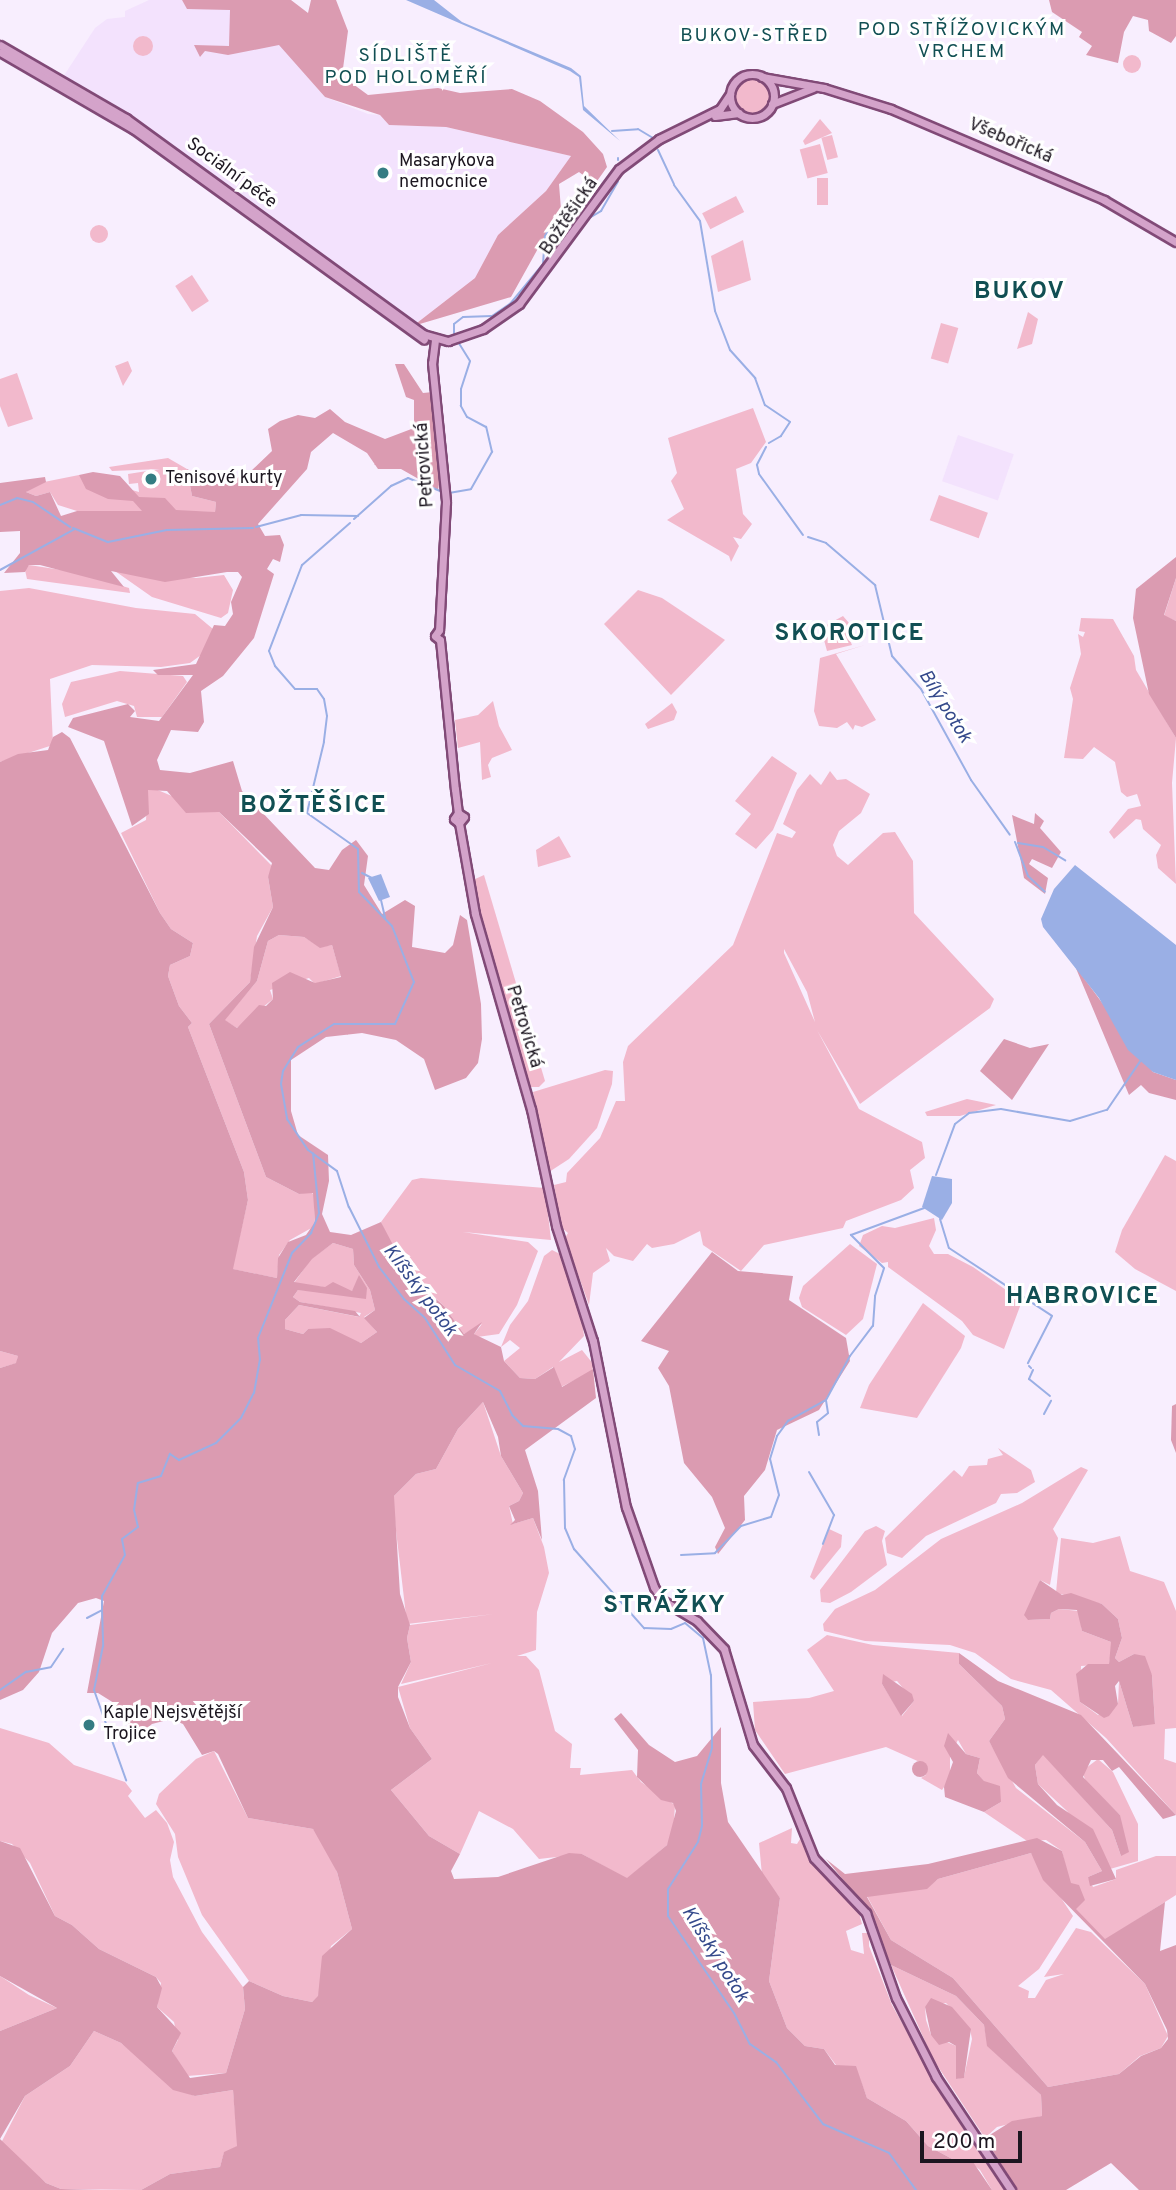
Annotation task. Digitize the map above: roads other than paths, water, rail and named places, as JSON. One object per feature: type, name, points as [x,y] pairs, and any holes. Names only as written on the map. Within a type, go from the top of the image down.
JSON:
[{"type":"main road","name":"Sociální péče","points":[[0,45],[148,133],[435,342]]},
{"type":"main road","name":"Sociální péče","points":[[0,52],[133,129],[411,332],[435,342]]},
{"type":"main road","name":"Všebořická","points":[[762,77],[824,88],[891,109],[1072,185],[1176,243]]},
{"type":"main road","points":[[762,77],[772,87],[772,105],[757,117],[739,113],[730,94],[740,78],[762,77]]},
{"type":"main road","name":"Všebořická","points":[[772,105],[799,90],[824,88]]},
{"type":"main road","name":"Božtěšická","points":[[459,341],[499,320],[528,295],[600,191],[629,159],[720,108],[730,94]]},
{"type":"main road","name":"Božtěšická","points":[[435,342],[459,341],[500,325],[531,298],[604,194],[635,159],[719,114],[739,113]]},
{"type":"main road","name":"Petrovická","points":[[435,342],[446,502],[439,630],[444,634],[440,640],[458,813],[464,817],[459,823],[475,914],[531,1109],[560,1240],[591,1335],[607,1430],[628,1515],[655,1591],[697,1621],[724,1649],[753,1745],[786,1788],[814,1858],[866,1913],[896,1998],[936,2077],[1011,2190]]},
{"type":"water","points":[[406,0],[434,0],[462,22],[571,68],[581,76],[584,106],[620,141],[583,110],[579,77],[570,71]]},
{"type":"water","points":[[1075,865],[1176,945],[1176,1080],[1153,1072],[1128,1050],[1099,998],[1043,927],[1041,919],[1054,889]]},
{"type":"water","points":[[381,874],[390,897],[379,901],[368,878]]},
{"type":"water","points":[[932,1176],[952,1179],[952,1203],[942,1220],[922,1207]]},
{"type":"waterway","name":"Bílý potok","points":[[612,131],[638,129],[653,138]]},
{"type":"waterway","name":"Bílý potok","points":[[658,150],[674,185],[700,221],[715,311],[730,350],[755,378],[765,405],[790,422],[781,436],[769,443]]},
{"type":"waterway","name":"Klíšský potok","points":[[591,217],[601,211],[618,182]]},
{"type":"waterway","name":"Klíšský potok","points":[[454,336],[454,324],[463,317],[492,316],[510,304],[543,264],[545,236],[551,225],[579,218]]},
{"type":"waterway","name":"Klíšský potok","points":[[449,493],[471,489],[492,452],[486,427],[467,417],[461,406],[461,389],[470,361],[457,340]]},
{"type":"waterway","name":"Bílý potok","points":[[766,447],[757,465],[759,474],[803,535]]},
{"type":"waterway","name":"Klíšský potok","points":[[354,519],[391,486],[408,478],[443,492]]},
{"type":"waterway","points":[[0,505],[17,498],[33,502],[70,527]]},
{"type":"waterway","points":[[256,527],[301,515],[358,516]]},
{"type":"waterway","name":"Klíšský potok","points":[[350,523],[302,565],[269,651],[275,666],[295,689],[317,689],[324,699],[327,716],[324,742],[307,813],[358,849],[359,892],[392,926],[414,982],[395,1024],[334,1024],[298,1047],[283,1071],[281,1084],[287,1119],[308,1150],[337,1171],[349,1207],[379,1267],[404,1299],[425,1318],[455,1365],[500,1391],[512,1415],[523,1426],[558,1429],[571,1436],[575,1449],[564,1480],[565,1528],[574,1549],[644,1628],[671,1629],[685,1623],[703,1638],[711,1675],[712,1748],[701,1784],[702,1826],[698,1842],[668,1889],[668,1916],[734,2013],[750,2044],[776,2062],[823,2124],[889,2153],[916,2190]]},
{"type":"waterway","points":[[73,528],[108,542],[167,530],[253,528]]},
{"type":"waterway","points":[[0,570],[75,529]]},
{"type":"waterway","name":"Bílý potok","points":[[808,537],[826,543],[875,585],[892,656],[921,689],[971,780],[1010,835]]},
{"type":"waterway","name":"Bílý potok","points":[[1015,842],[1028,876],[1045,892]]},
{"type":"waterway","points":[[1018,843],[1043,847],[1065,860]]},
{"type":"waterway","points":[[362,873],[372,878]]},
{"type":"waterway","points":[[381,900],[385,918]]},
{"type":"waterway","points":[[936,1175],[955,1124],[969,1113],[1001,1109],[1070,1121],[1107,1110],[1141,1060]]},
{"type":"waterway","points":[[87,1618],[102,1610],[102,1596],[125,1555],[122,1539],[138,1527],[134,1510],[138,1483],[161,1476],[170,1454],[179,1460],[216,1443],[241,1418],[254,1393],[260,1360],[258,1338],[292,1253],[311,1233],[319,1213],[313,1153]]},
{"type":"waterway","points":[[681,1555],[715,1553],[741,1526],[771,1517],[779,1495],[770,1459],[777,1436],[788,1421],[826,1400],[850,1356],[873,1326],[875,1296],[884,1268],[851,1235],[924,1208]]},
{"type":"waterway","points":[[940,1219],[949,1248],[1052,1316],[1028,1363]]},
{"type":"waterway","points":[[1033,1370],[1029,1379],[1050,1396]]},
{"type":"waterway","points":[[819,1435],[817,1422],[828,1413],[826,1401]]},
{"type":"waterway","points":[[1044,1414],[1051,1401]]},
{"type":"waterway","points":[[809,1472],[834,1515],[823,1544]]},
{"type":"waterway","points":[[102,1611],[103,1646],[94,1690],[126,1780]]},
{"type":"waterway","points":[[0,1690],[26,1672],[51,1667],[63,1649]]},
{"type":"place","name":"Masarykova nemocnice","points":[[383,173]]},
{"type":"place","name":"Tenisové kurty","points":[[151,479]]},
{"type":"place","name":"Kaple Nejsvětější Trojice","points":[[89,1725]]},
{"type":"district","name":"BUKOV-STŘED","points":[[755,37]]},
{"type":"district","name":"POD STŘÍŽOVICKÝM VRCHEM","points":[[962,42]]},
{"type":"district","name":"SÍDLIŠTĚ POD HOLOMĚŘÍ","points":[[406,68]]},
{"type":"district","name":"BUKOV","points":[[1020,293]]},
{"type":"district","name":"SKOROTICE","points":[[850,635]]},
{"type":"district","name":"BOŽTĚŠICE","points":[[314,807]]},
{"type":"district","name":"HABROVICE","points":[[1083,1298]]},
{"type":"district","name":"STRÁŽKY","points":[[665,1607]]}]
